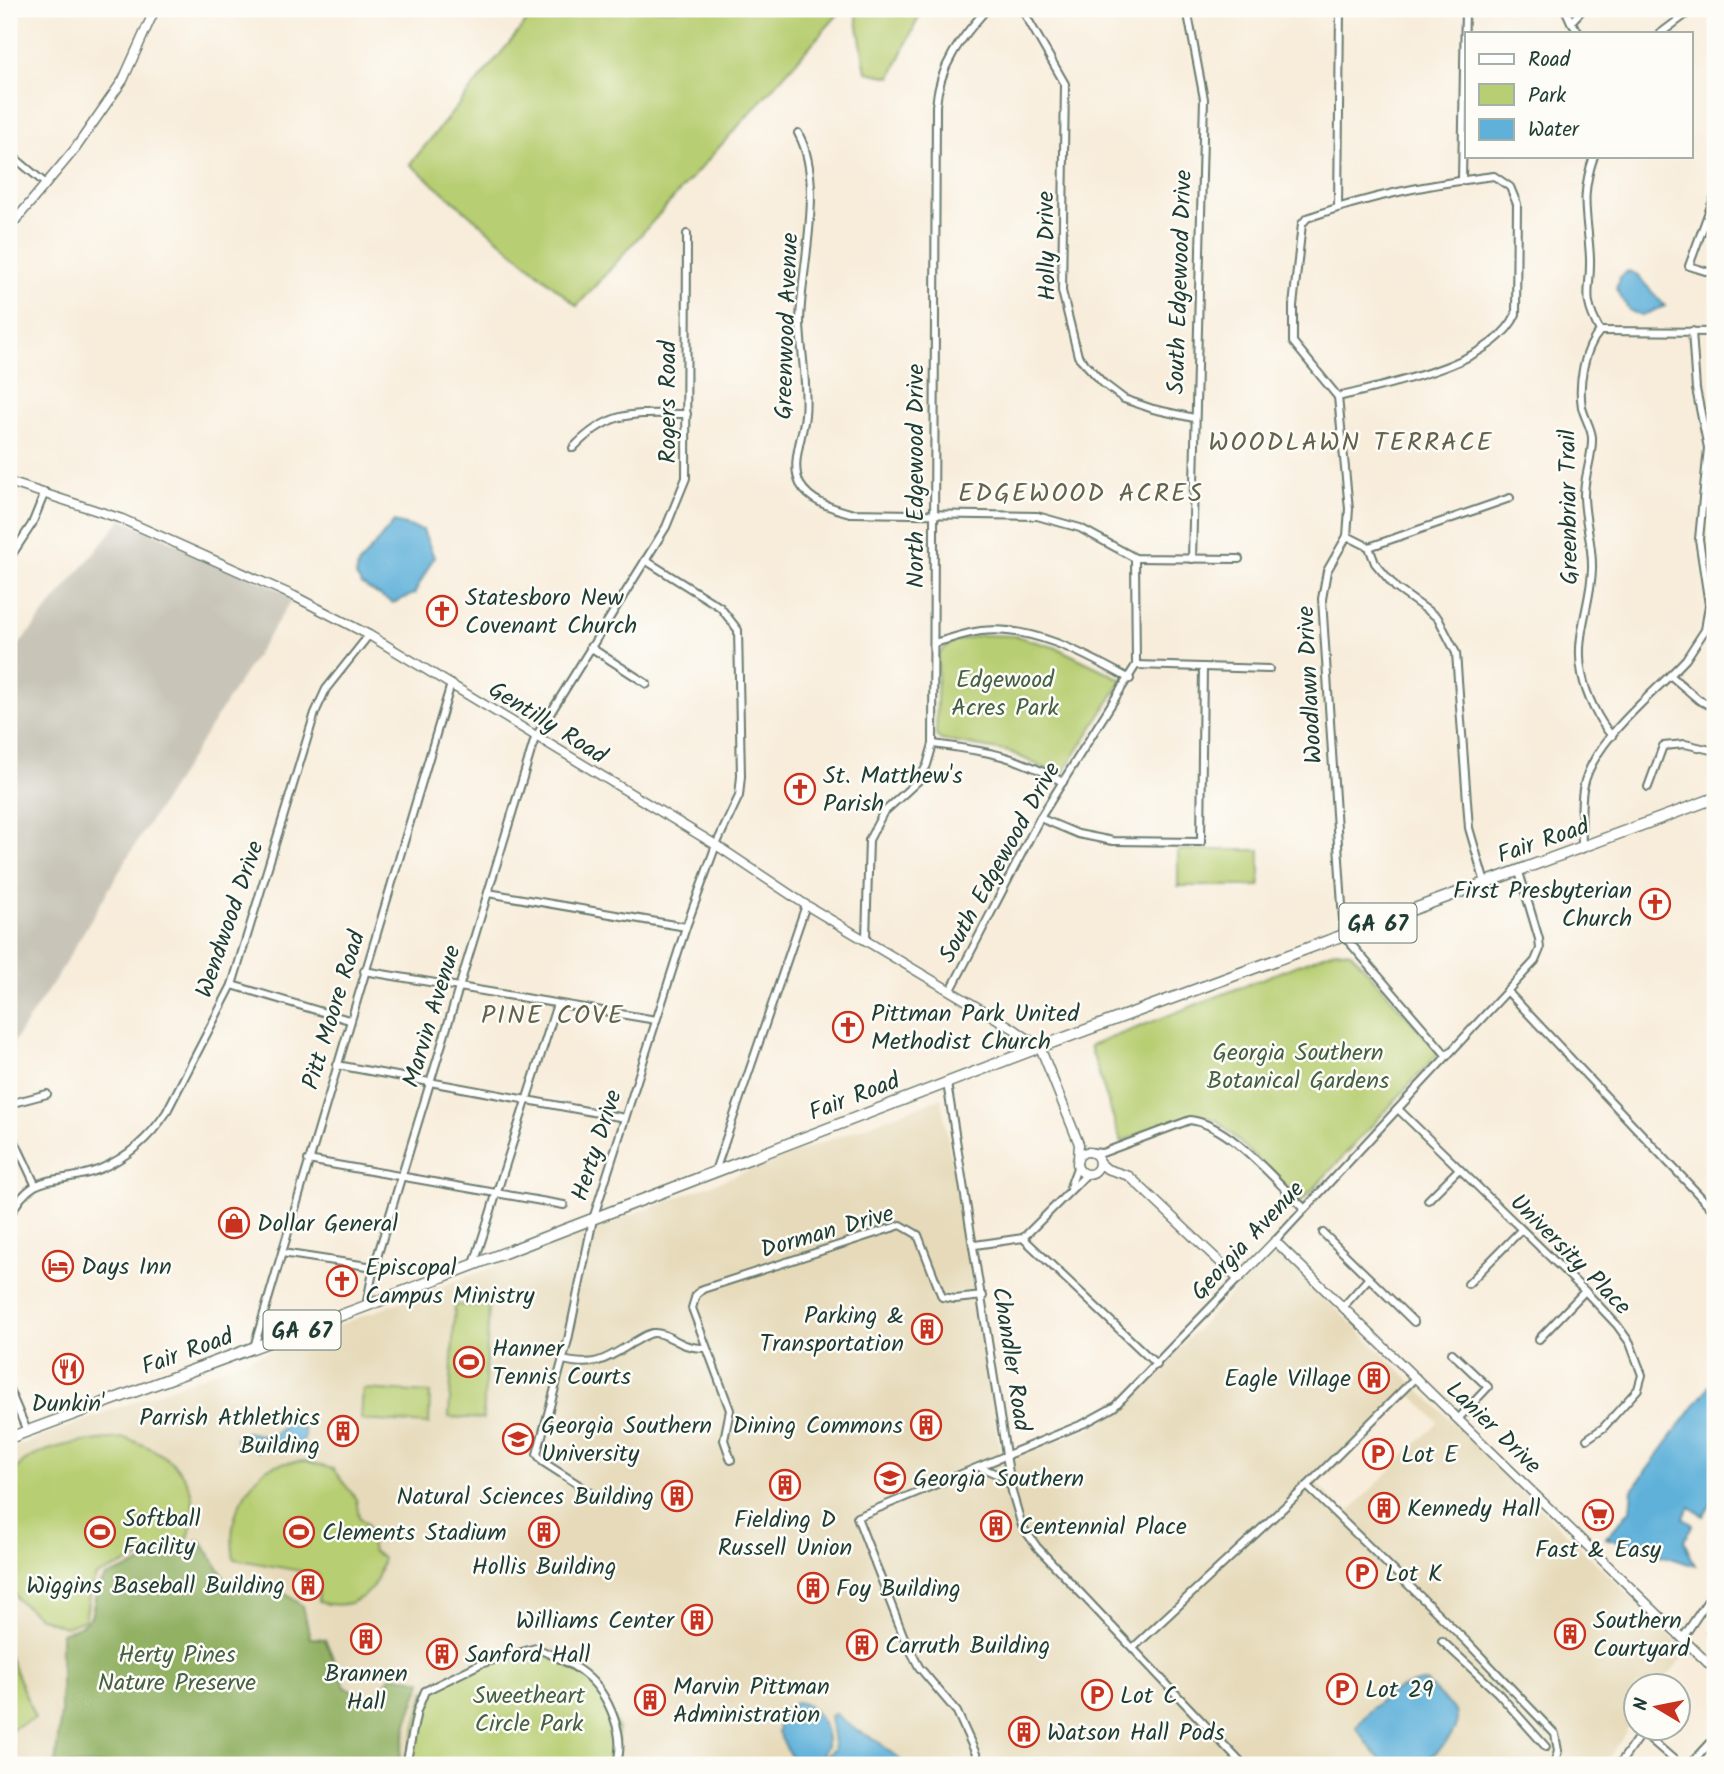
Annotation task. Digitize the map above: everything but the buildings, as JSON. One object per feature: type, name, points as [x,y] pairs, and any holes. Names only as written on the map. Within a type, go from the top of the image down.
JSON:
[{"type":"main road","name":"Fair Road","points":[[9,1438],[366,1306],[1040,1047],[1715,798]]},
{"type":"street","points":[[9,228],[75,149],[123,80],[155,9]]},
{"type":"street","name":"North Edgewood Drive","points":[[866,938],[872,833],[883,813],[919,780],[933,744],[938,82],[953,52],[987,9]]},
{"type":"street","name":"Holly Drive","points":[[1022,9],[1065,84],[1062,291],[1078,356],[1102,383],[1124,399],[1153,410],[1194,418]]},
{"type":"street","name":"South Edgewood Drive","points":[[1187,9],[1203,99],[1192,559]]},
{"type":"street","points":[[1338,207],[1340,9]]},
{"type":"street","points":[[1462,180],[1465,9]]},
{"type":"street","points":[[1565,9],[1578,32]]},
{"type":"street","points":[[1572,22],[1583,9]]},
{"type":"street","points":[[1662,32],[1693,9]]},
{"type":"street","name":"Greenwood Avenue","points":[[798,133],[805,146],[811,189],[800,322],[805,393],[797,458],[800,483],[814,499],[850,513],[1037,516],[1080,528],[1135,558],[1239,559]]},
{"type":"street","points":[[9,153],[46,184]]},
{"type":"street","points":[[1594,158],[1584,198],[1590,264],[1587,303],[1600,331],[1715,332]]},
{"type":"street","points":[[1494,176],[1504,180],[1514,194],[1516,314],[1512,325],[1481,349],[1454,362],[1407,379],[1338,397],[1293,342],[1301,224],[1307,218],[1338,207],[1430,183],[1462,180],[1494,176]]},
{"type":"street","points":[[1715,195],[1706,226],[1690,257],[1689,266],[1715,274]]},
{"type":"street","name":"Rogers Road","points":[[535,738],[675,509],[686,478],[687,234]]},
{"type":"street","name":"Greenbriar Trail","points":[[1600,331],[1583,369],[1581,388],[1582,407],[1592,435],[1584,491],[1592,568],[1590,594],[1581,625],[1580,660],[1582,676],[1592,702],[1612,736]]},
{"type":"street","points":[[1582,849],[1583,790],[1593,761],[1612,736],[1671,676],[1697,645],[1709,616],[1709,585],[1699,539],[1708,448],[1696,389],[1692,331]]},
{"type":"street","name":"Woodlawn Drive","points":[[1338,397],[1349,509],[1347,536],[1327,571],[1322,599],[1344,936]]},
{"type":"street","points":[[573,448],[603,421],[634,415],[687,414]]},
{"type":"street","name":"Gentilly Road","points":[[9,482],[122,519],[294,596],[369,635],[535,738],[716,845],[806,905],[866,938],[1040,1047]]},
{"type":"street","points":[[9,559],[32,524],[45,492]]},
{"type":"street","points":[[1369,547],[1510,498]]},
{"type":"street","points":[[1347,536],[1369,547],[1375,563],[1396,588],[1438,618],[1456,653],[1469,828],[1485,883]]},
{"type":"street","name":"South Edgewood Drive","points":[[951,990],[1040,818],[1130,679],[1136,665],[1135,558]]},
{"type":"street","name":"Herty Drive","points":[[604,1501],[543,1462],[537,1454],[563,1360],[593,1219],[687,927],[716,845],[739,796],[741,776],[737,631],[733,620],[720,607],[645,560]]},
{"type":"street","points":[[934,643],[970,633],[1005,631],[1061,645],[1130,679]]},
{"type":"street","name":"Wendwood Drive","points":[[35,1184],[99,1170],[135,1148],[154,1132],[192,1066],[232,985],[315,713],[326,689],[369,635]]},
{"type":"street","points":[[590,647],[648,684]]},
{"type":"street","points":[[1136,665],[1269,669]]},
{"type":"street","points":[[1040,818],[1078,834],[1114,841],[1201,842],[1203,667]]},
{"type":"street","points":[[1671,676],[1699,700],[1715,708]]},
{"type":"street","name":"Pitt Moore Road","points":[[254,1348],[349,1020],[451,684]]},
{"type":"street","name":"Marvin Avenue","points":[[366,1306],[374,1267],[535,738]]},
{"type":"street","points":[[933,744],[1001,753],[1026,762],[1063,782]]},
{"type":"street","points":[[1648,786],[1663,746],[1685,744],[1715,751]]},
{"type":"street","name":"Georgia Avenue","points":[[981,1765],[957,1712],[919,1667],[905,1640],[857,1517],[1008,1455],[1114,1407],[1275,1241],[1535,961],[1540,949],[1519,872]]},
{"type":"street","points":[[488,893],[687,927]]},
{"type":"street","points":[[714,1173],[806,905]]},
{"type":"street","points":[[1344,936],[1447,1056]]},
{"type":"street","points":[[364,971],[656,1020]]},
{"type":"street","points":[[232,985],[349,1020]]},
{"type":"street","points":[[1507,991],[1715,1212]]},
{"type":"street","points":[[474,1264],[557,1004]]},
{"type":"street","points":[[1040,1047],[1079,1144],[1078,1162],[1070,1188]]},
{"type":"street","points":[[337,1065],[625,1118]]},
{"type":"street","name":"Chandler Road","points":[[947,1083],[1012,1488],[1022,1525],[1032,1540],[1243,1765]]},
{"type":"street","points":[[9,1104],[47,1094]]},
{"type":"street","name":"University Place","points":[[1398,1109],[1618,1325],[1630,1343],[1642,1375],[1631,1399],[1587,1439]]},
{"type":"street","points":[[975,1245],[1023,1238],[1070,1188],[1090,1173],[1100,1158],[1190,1120],[1212,1125],[1256,1161],[1304,1208]]},
{"type":"street","points":[[9,1129],[35,1184],[15,1204],[9,1217]]},
{"type":"street","points":[[1079,1144],[1100,1158],[1107,1169]]},
{"type":"street","points":[[1078,1162],[1089,1152]]},
{"type":"street","points":[[308,1160],[564,1205]]},
{"type":"street","points":[[1078,1162],[1090,1173]]},
{"type":"street","points":[[1428,1200],[1459,1168]]},
{"type":"street","points":[[1090,1173],[1107,1169],[1129,1176],[1238,1279]]},
{"type":"street","name":"Dorman Drive","points":[[731,1460],[724,1440],[730,1410],[692,1308],[696,1295],[703,1289],[901,1225],[919,1235],[942,1297],[955,1299],[982,1296]]},
{"type":"street","points":[[1468,1284],[1521,1230]]},
{"type":"street","points":[[1323,1233],[1414,1322]]},
{"type":"street","points":[[1023,1238],[1157,1365]]},
{"type":"street","name":"Lanier Drive","points":[[1275,1241],[1714,1668]]},
{"type":"street","points":[[282,1252],[374,1267]]},
{"type":"street","points":[[1343,1307],[1368,1279]]},
{"type":"street","points":[[1539,1339],[1585,1292]]},
{"type":"street","points":[[563,1360],[584,1364],[598,1363],[650,1334],[664,1334],[685,1347],[705,1348]]},
{"type":"street","points":[[1452,1353],[1488,1387],[1458,1419]]},
{"type":"street","points":[[1134,1647],[1307,1486],[1416,1377]]},
{"type":"street","points":[[9,1389],[27,1431]]},
{"type":"street","points":[[980,1466],[1001,1476],[1012,1488]]},
{"type":"street","points":[[1307,1486],[1472,1646],[1555,1734],[1558,1751],[1554,1765]]},
{"type":"street","points":[[1682,1639],[1715,1590]]},
{"type":"street","points":[[1715,1619],[1710,1632],[1715,1640]]},
{"type":"street","points":[[1442,1641],[1497,1692],[1546,1747]]},
{"type":"street","points":[[1461,1659],[1472,1646]]},
{"type":"street","points":[[406,1765],[417,1711],[425,1691],[480,1664],[536,1648],[568,1664],[599,1685],[618,1728],[621,1753],[616,1765]]},
{"type":"street","points":[[1497,1692],[1507,1681]]},
{"type":"street","points":[[1619,1765],[1642,1732],[1680,1765]]},
{"type":"street","points":[[1690,1765],[1715,1738]]},
{"type":"shaded area","points":[[122,519],[294,596],[9,1049],[9,657]]},
{"type":"shaded area","name":"Georgia Southern University","points":[[941,1098],[1002,1462],[1090,1428],[1122,1408],[1275,1248],[1687,1652],[1671,1672],[1622,1672],[1622,1738],[1605,1765],[9,1765],[9,1449]],"holes":[[[1409,1392],[1438,1422],[1347,1514],[1318,1485]]]},
{"type":"green space","points":[[537,9],[843,9],[577,306],[410,164]]},
{"type":"green space","points":[[855,9],[927,9],[921,12],[891,77],[866,72]]},
{"type":"green space","name":"Edgewood Acres Park","points":[[982,635],[1016,636],[1057,648],[1123,680],[1061,776],[1010,752],[941,740],[936,736],[938,657],[941,651],[951,644]]},
{"type":"green space","points":[[1178,850],[1260,850],[1260,886],[1178,886]]},
{"type":"green space","name":"Georgia Southern Botanical Gardens","points":[[1336,950],[1351,952],[1439,1053],[1301,1202],[1217,1120],[1180,1120],[1121,1142],[1090,1046]]},
{"type":"green space","name":"Hanner Tennis Courts","points":[[455,1305],[489,1306],[483,1419],[449,1417]]},
{"type":"green space","points":[[363,1389],[430,1393],[429,1424],[361,1420]]},
{"type":"green space","name":"Softball Facility","points":[[124,1438],[158,1452],[182,1473],[193,1501],[188,1538],[96,1576],[90,1590],[85,1620],[65,1627],[39,1617],[18,1600],[9,1584],[9,1481],[16,1469],[43,1452],[94,1440]]},
{"type":"green space","name":"Clements Stadium","points":[[306,1461],[333,1469],[356,1499],[359,1517],[367,1525],[373,1552],[383,1557],[376,1580],[363,1596],[354,1601],[343,1604],[319,1602],[318,1574],[234,1559],[234,1519],[241,1501],[255,1480],[270,1467]]},
{"type":"green space","name":"Herty Pines Nature Preserve","points":[[200,1540],[229,1584],[283,1592],[303,1606],[310,1638],[325,1639],[345,1687],[373,1701],[392,1675],[422,1681],[408,1720],[398,1765],[55,1765],[61,1712],[61,1633],[76,1628],[91,1617],[95,1596],[106,1577]]},
{"type":"green space","name":"Sweetheart Circle Park","points":[[536,1648],[599,1685],[618,1728],[616,1765],[406,1765],[425,1691],[480,1664]]},
{"type":"green space","points":[[9,1656],[35,1718],[9,1730]]},
{"type":"water","points":[[1628,271],[1636,274],[1665,306],[1641,316],[1629,310],[1616,289],[1620,277]]},
{"type":"water","points":[[394,522],[423,530],[434,557],[414,594],[393,603],[362,585],[356,576],[358,565]]},
{"type":"water","points":[[1709,1386],[1715,1390],[1715,1498],[1703,1516],[1690,1507],[1683,1518],[1693,1525],[1684,1540],[1695,1566],[1606,1538],[1630,1510],[1632,1490]]},
{"type":"water","points":[[292,1421],[304,1429],[305,1437],[301,1444],[276,1444],[258,1451],[236,1441],[236,1437],[246,1432],[270,1437]]},
{"type":"water","points":[[1426,1682],[1456,1712],[1455,1728],[1436,1752],[1420,1763],[1406,1766],[1384,1765],[1356,1728],[1386,1696],[1404,1687]]},
{"type":"water","points":[[797,1702],[810,1707],[820,1718],[827,1739],[827,1746],[821,1756],[800,1760],[791,1757],[778,1732],[781,1712]]},
{"type":"water","points":[[835,1714],[857,1731],[875,1739],[906,1765],[814,1765],[835,1749],[830,1716]]},
{"type":"place","name":"Statesboro New Covenant Church","points":[[442,611]]},
{"type":"place","name":"St. Matthew's Parish","points":[[800,789]]},
{"type":"place","name":"First Presbyterian Church","points":[[1655,904]]},
{"type":"place","name":"Pittman Park United Methodist Church","points":[[848,1027]]},
{"type":"place","name":"Dollar General","points":[[234,1223]]},
{"type":"place","name":"Days Inn","points":[[58,1266]]},
{"type":"place","name":"Episcopal Campus Ministry","points":[[342,1281]]},
{"type":"place","name":"Parking & Transportation","points":[[927,1329]]},
{"type":"place","name":"Hanner Tennis Courts","points":[[469,1362]]},
{"type":"place","name":"Dunkin'","points":[[68,1369]]},
{"type":"place","name":"Eagle Village","points":[[1374,1378]]},
{"type":"place","name":"Dining Commons","points":[[926,1425]]},
{"type":"place","name":"Parrish Athlethics Building","points":[[343,1431]]},
{"type":"place","name":"Georgia Southern University","points":[[518,1439]]},
{"type":"place","name":"Lot E","points":[[1378,1454]]},
{"type":"place","name":"Georgia Southern","points":[[890,1478]]},
{"type":"place","name":"Fielding D Russell Union","points":[[785,1485]]},
{"type":"place","name":"Natural Sciences Building","points":[[677,1496]]},
{"type":"place","name":"Kennedy Hall","points":[[1384,1508]]},
{"type":"place","name":"Fast & Easy","points":[[1598,1515]]},
{"type":"place","name":"Centennial Place","points":[[996,1526]]},
{"type":"place","name":"Softball Facility","points":[[100,1532]]},
{"type":"place","name":"Clements Stadium","points":[[299,1532]]},
{"type":"place","name":"Hollis Building","points":[[544,1532]]},
{"type":"place","name":"Lot K","points":[[1362,1573]]},
{"type":"place","name":"Wiggins Baseball Building","points":[[308,1585]]},
{"type":"place","name":"Foy Building","points":[[813,1588]]},
{"type":"place","name":"Williams Center","points":[[697,1620]]},
{"type":"place","name":"Southern Courtyard","points":[[1570,1634]]},
{"type":"place","name":"Brannen Hall","points":[[366,1639]]},
{"type":"place","name":"Carruth Building","points":[[862,1645]]},
{"type":"place","name":"Sanford Hall","points":[[442,1654]]},
{"type":"place","name":"Lot 29","points":[[1342,1689]]},
{"type":"place","name":"Lot C","points":[[1097,1695]]},
{"type":"place","name":"Marvin Pittman Administration","points":[[650,1700]]},
{"type":"place","name":"Watson Hall Pods","points":[[1024,1732]]},
{"type":"district","name":"WOODLAWN TERRACE","points":[[1351,441]]},
{"type":"district","name":"EDGEWOOD ACRES","points":[[1081,492]]},
{"type":"district","name":"PINE COVE","points":[[553,1014]]}]
